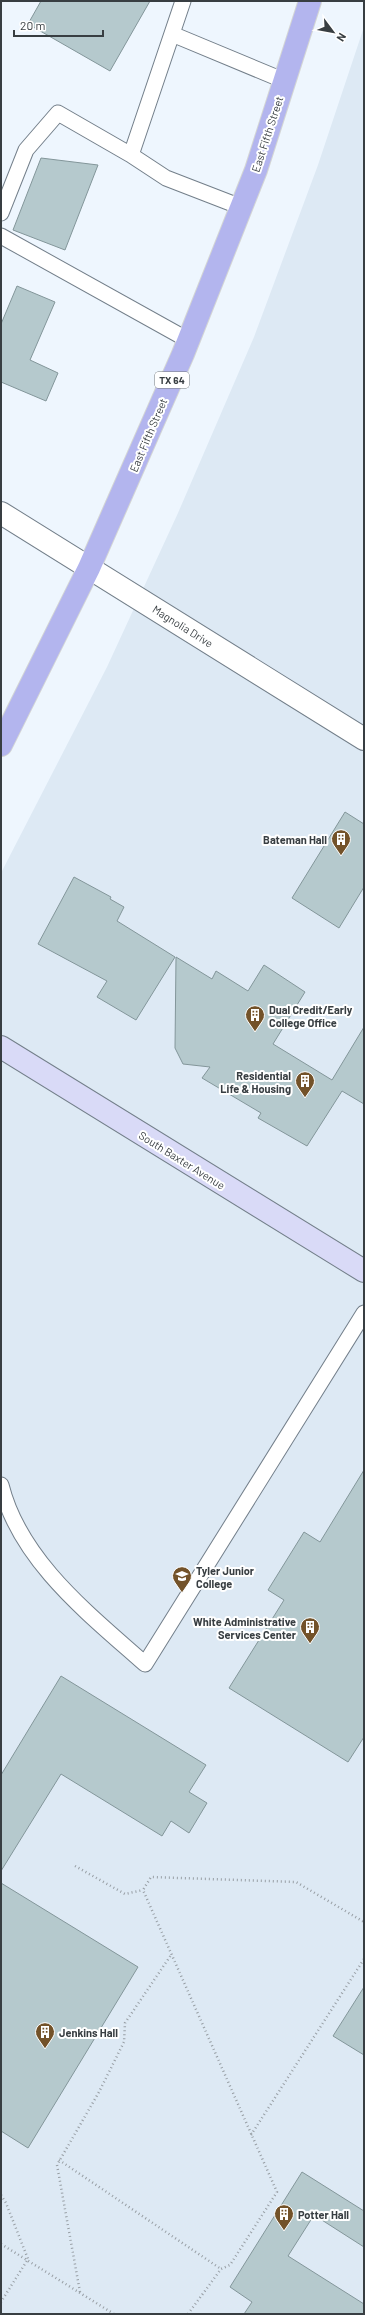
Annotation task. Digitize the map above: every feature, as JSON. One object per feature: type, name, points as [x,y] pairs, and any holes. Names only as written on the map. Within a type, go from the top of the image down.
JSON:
[{"type":"main road","name":"East Fifth Street","points":[[1,746],[89,568],[188,340],[256,170],[310,1]]},
{"type":"street","name":"Magnolia Drive","points":[[1,514],[364,739]]},
{"type":"street","name":"South Baxter Avenue","points":[[1,1047],[364,1272]]},
{"type":"lane","points":[[131,155],[183,1]]},
{"type":"lane","points":[[172,34],[285,81]]},
{"type":"lane","points":[[1,213],[26,150],[58,113],[131,155],[166,178],[241,207]]},
{"type":"lane","points":[[1,236],[188,340]]},
{"type":"lane","points":[[1,1485],[12,1520],[44,1566],[76,1602],[145,1664],[364,1314]]},
{"type":"path","points":[[76,1866],[125,1894],[143,1890],[151,1877],[296,1882],[364,1922]]},
{"type":"path","points":[[143,1890],[277,2192],[230,2265],[221,2269],[188,2314]]},
{"type":"path","points":[[80,2292],[57,2165],[99,2092],[124,2042],[125,2023],[171,1954]]},
{"type":"path","points":[[251,2135],[364,1959]]},
{"type":"path","points":[[59,2160],[221,2269]]},
{"type":"path","points":[[1,2195],[6,2203],[28,2259]]},
{"type":"path","points":[[1,2244],[28,2259],[114,2314]]},
{"type":"path","points":[[1,2302],[28,2259]]},
{"type":"shaded area","name":"Tyler Junior College","points":[[364,27],[364,2314],[1,2314],[1,873],[107,667],[178,513],[254,337],[318,165]]},
{"type":"building","points":[[41,1],[150,1],[110,71],[28,24]]},
{"type":"building","points":[[41,158],[98,165],[65,250],[13,230]]},
{"type":"building","points":[[17,286],[55,302],[30,360],[58,373],[46,401],[1,382],[1,324]]},
{"type":"building","name":"Bateman Hall","points":[[345,812],[364,824],[364,887],[339,928],[292,898]]},
{"type":"building","points":[[74,877],[111,897],[110,899],[124,907],[117,921],[175,957],[136,1020],[97,997],[107,981],[38,944]]},
{"type":"building","points":[[176,957],[212,979],[216,971],[248,991],[264,965],[305,992],[273,1044],[332,1080],[364,1027],[364,1104],[342,1091],[307,1146],[258,1118],[261,1113],[202,1078],[210,1067],[183,1064],[175,1048]]},
{"type":"building","name":"White Administrative Services Center","points":[[364,1470],[364,1737],[348,1762],[229,1688],[284,1600],[268,1590],[304,1532],[320,1542]]},
{"type":"building","points":[[61,1676],[206,1765],[189,1792],[207,1803],[189,1833],[171,1821],[162,1836],[61,1774],[1,1871],[1,1775]]},
{"type":"building","name":"Jenkins Hall","points":[[1,1883],[138,1967],[28,2148],[1,2131]]},
{"type":"building","points":[[364,1987],[364,2055],[333,2036]]},
{"type":"building","name":"Potter Hall","points":[[302,2172],[364,2211],[364,2247],[314,2215],[288,2256],[364,2304],[364,2314],[244,2314],[252,2302],[230,2287]]},
{"type":"place","name":"Bateman Hall","points":[[341,856]]},
{"type":"place","name":"Dual Credit/Early College Office","points":[[255,1032]]},
{"type":"place","name":"Residential Life & Housing","points":[[305,1098]]},
{"type":"place","name":"Tyler Junior College","points":[[182,1593]]},
{"type":"place","name":"White Administrative Services Center","points":[[310,1644]]},
{"type":"place","name":"Jenkins Hall","points":[[45,2049]]},
{"type":"place","name":"Potter Hall","points":[[284,2231]]}]
